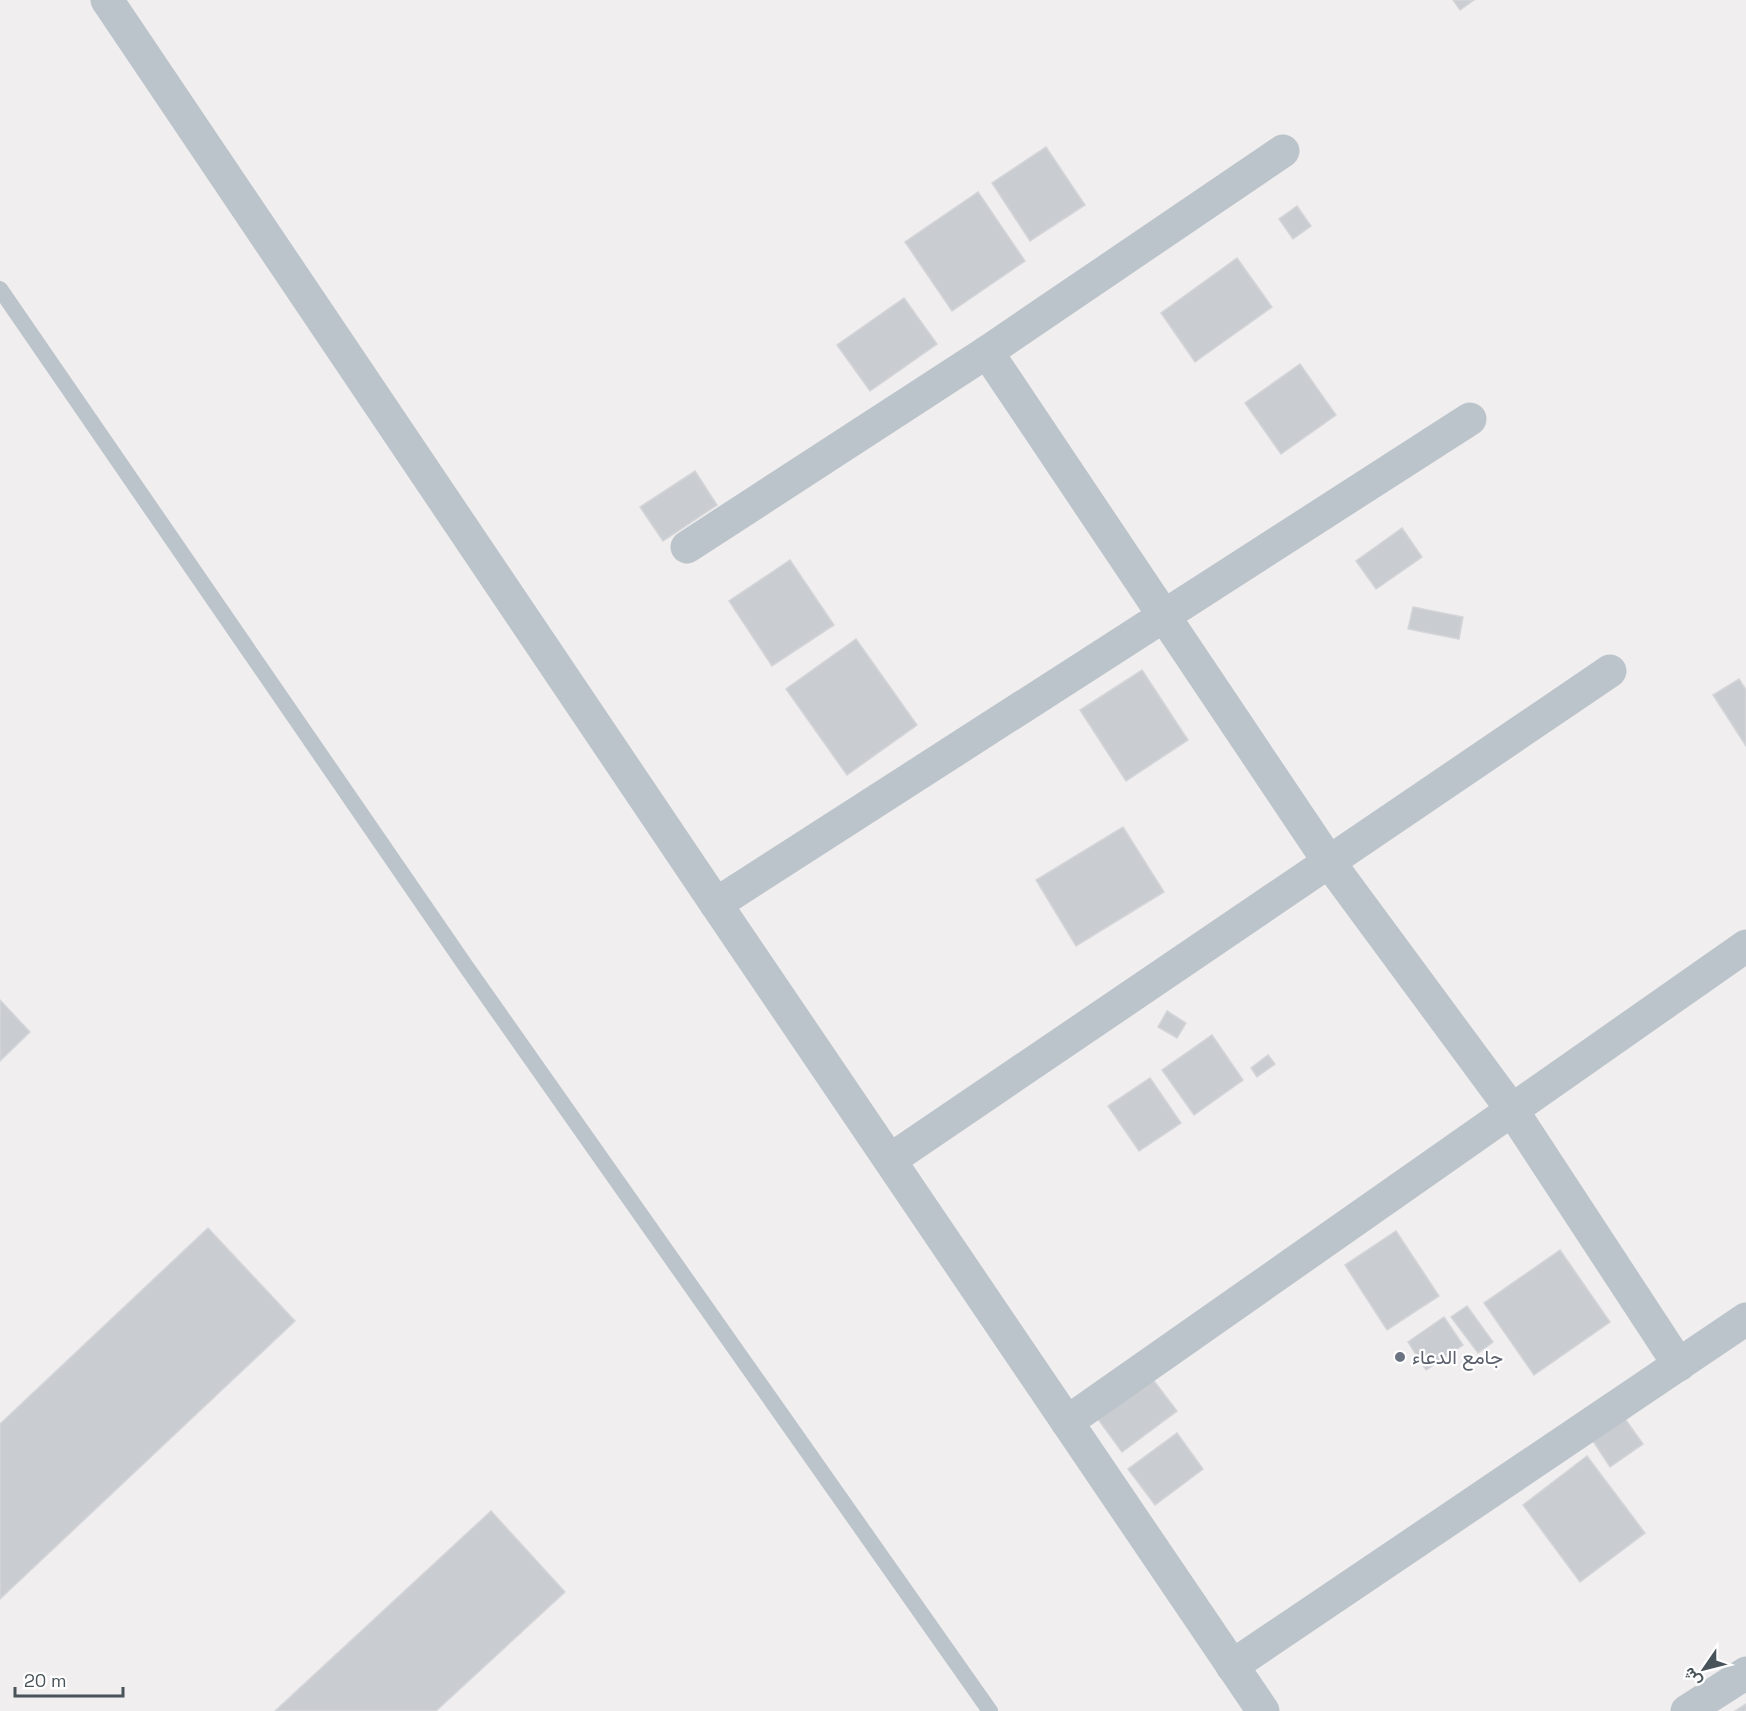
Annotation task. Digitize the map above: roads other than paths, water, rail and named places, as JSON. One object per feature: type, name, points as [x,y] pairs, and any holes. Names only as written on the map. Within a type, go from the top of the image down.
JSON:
[{"type":"street","points":[[107,0],[1263,1711]]},
{"type":"street","points":[[687,547],[987,352],[1283,151]]},
{"type":"street","points":[[987,352],[1329,862],[1512,1110],[1679,1365]]},
{"type":"street","points":[[716,904],[1470,419]]},
{"type":"street","points":[[890,1161],[1610,670]]},
{"type":"street","points":[[1067,1422],[1746,946]]},
{"type":"street","points":[[1232,1666],[1746,1320]]},
{"type":"street","points":[[1687,1711],[1746,1673]]},
{"type":"lane","points":[[0,289],[472,975],[990,1711]]},
{"type":"place","name":"جامع الدعاء","points":[[1400,1357]]}]
